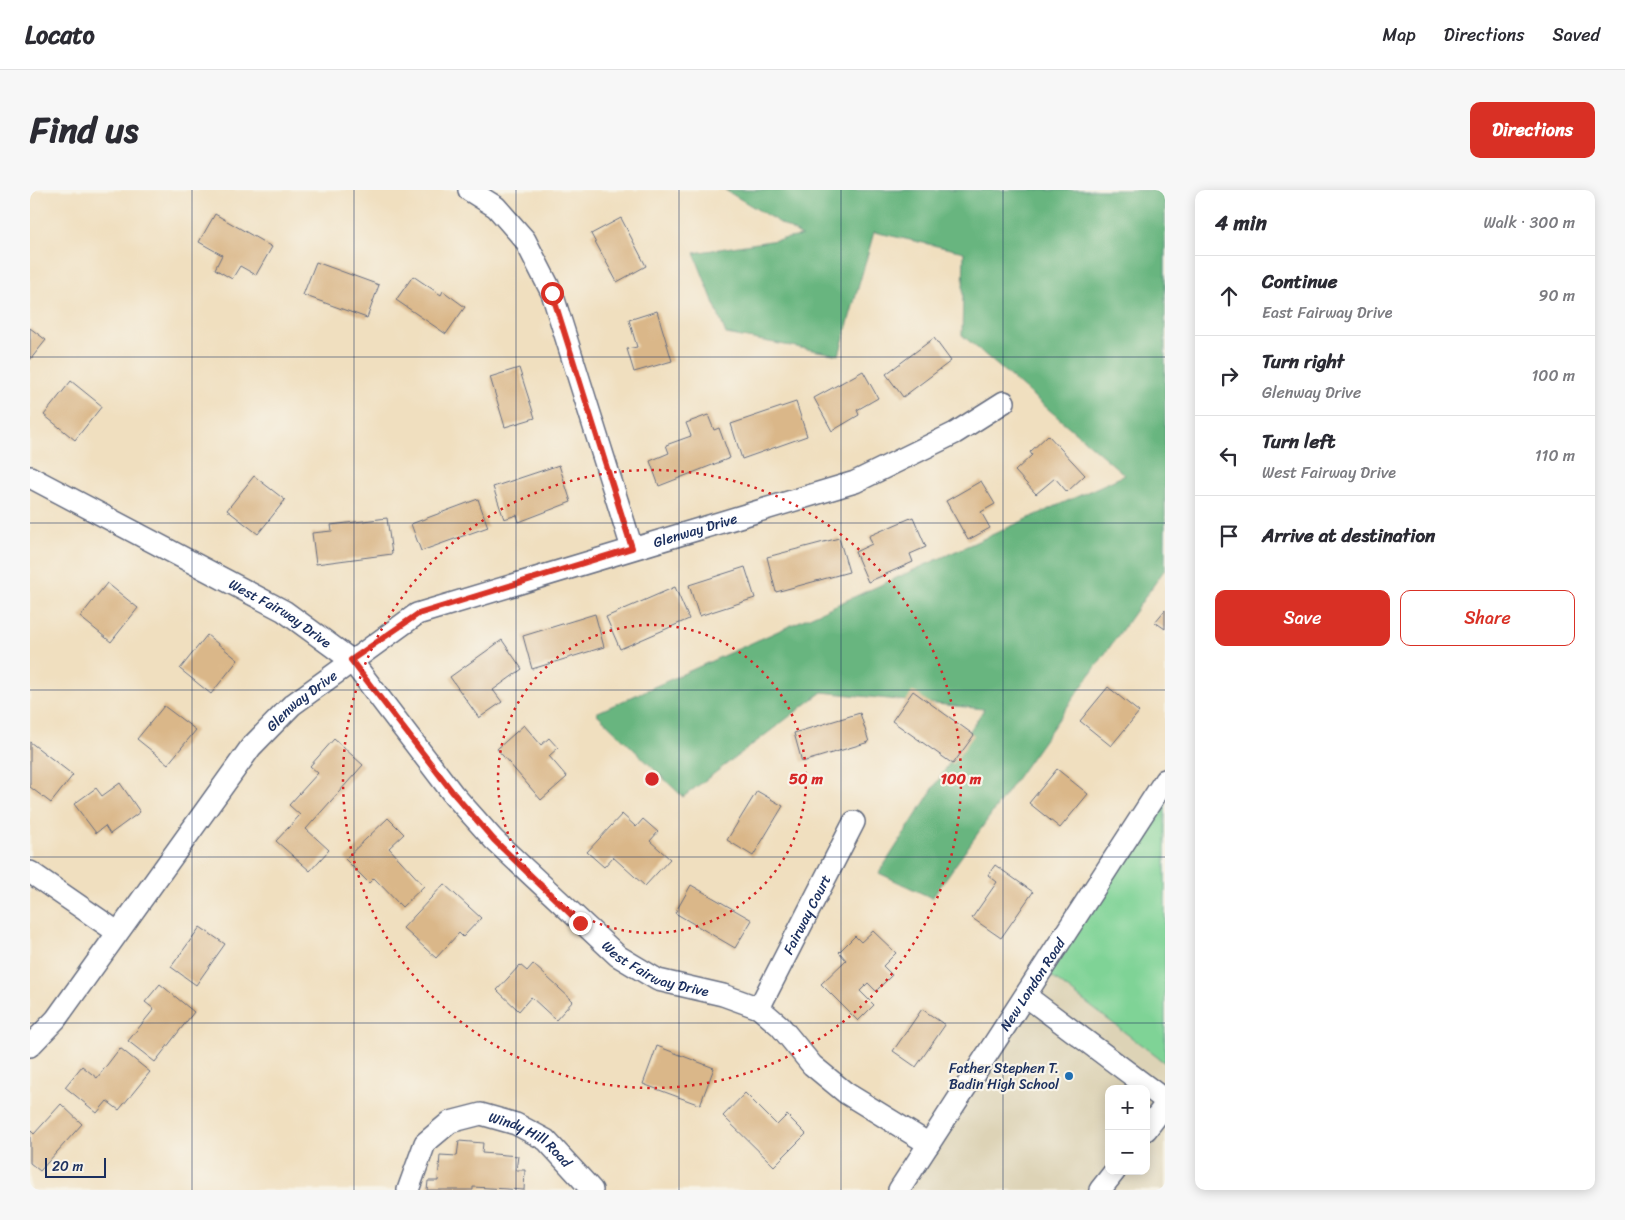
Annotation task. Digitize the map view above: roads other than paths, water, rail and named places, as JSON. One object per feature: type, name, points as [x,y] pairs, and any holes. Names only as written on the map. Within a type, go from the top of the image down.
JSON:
[{"type":"street","points":[[469,190],[496,207],[525,240],[552,293],[632,548]]},
{"type":"street","name":"Glenway Drive","points":[[30,1046],[56,1019],[251,747],[292,705],[351,660],[418,614],[855,482],[955,434],[1004,402]]},
{"type":"street","name":"West Fairway Drive","points":[[30,477],[284,611],[351,660],[454,794],[483,827],[618,956],[658,980],[723,995],[759,1008],[780,1026],[812,1065],[846,1093],[929,1144]]},
{"type":"street","name":"New London Road","points":[[899,1190],[1165,780]]},
{"type":"street","name":"Fairway Court","points":[[759,1008],[854,822]]},
{"type":"street","points":[[30,872],[117,932]]},
{"type":"street","points":[[1026,996],[1165,1100]]},
{"type":"street","points":[[1150,1125],[1165,1105]]},
{"type":"street","name":"Windy Hill Road","points":[[408,1190],[425,1143],[450,1122],[481,1114],[516,1124],[546,1140],[592,1190]]},
{"type":"street","points":[[1100,1190],[1112,1175]]},
{"type":"place","name":"Father Stephen T. Badin High School","points":[[1069,1076]]}]
